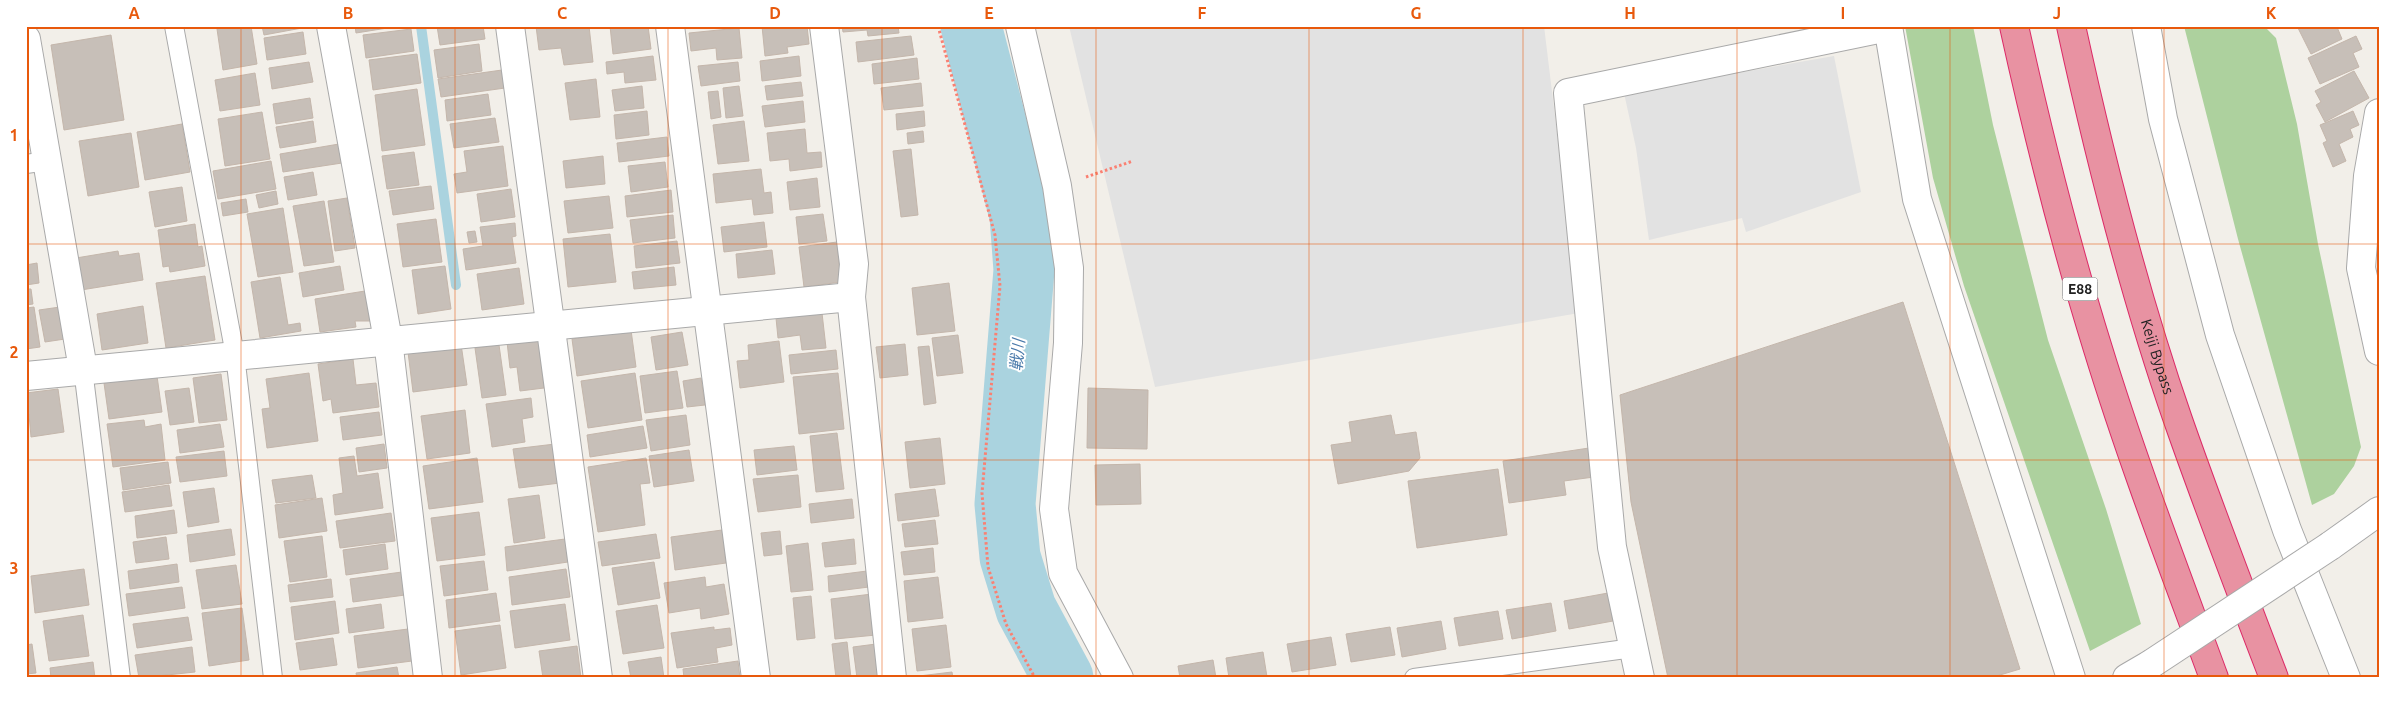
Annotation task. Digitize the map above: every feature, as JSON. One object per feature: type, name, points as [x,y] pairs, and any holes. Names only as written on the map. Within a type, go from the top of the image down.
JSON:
[{"type":"highway","name":"E88","points":[[2014,26],[2040,141],[2098,350],[2132,452],[2214,678]]},
{"type":"highway","name":"Keiji Bypass","points":[[2071,26],[2094,127],[2147,323],[2180,428],[2274,678]]},
{"type":"street","points":[[332,26],[388,340],[428,678]]},
{"type":"street","points":[[510,26],[598,678]]},
{"type":"street","points":[[670,26],[756,678]]},
{"type":"street","points":[[824,26],[854,264],[851,297],[892,678]]},
{"type":"street","points":[[1020,26],[1057,186],[1069,268],[1068,334],[1054,509],[1063,573],[1119,678]]},
{"type":"street","points":[[1640,678],[1612,547],[1568,92],[1888,26],[1917,199],[2072,678]]},
{"type":"street","points":[[2146,26],[2163,119],[2220,335],[2287,530],[2346,678]]},
{"type":"street","points":[[26,39],[37,163],[83,369]]},
{"type":"street","points":[[2379,113],[2368,176],[2361,268],[2379,351]]},
{"type":"street","points":[[26,376],[83,369],[851,297]]},
{"type":"street","points":[[2127,678],[2330,546],[2379,511]]},
{"type":"lane","points":[[174,26],[235,355],[273,678]]},
{"type":"lane","points":[[83,369],[121,678]]},
{"type":"lane","points":[[1414,678],[1633,648]]},
{"type":"path","points":[[938,26],[995,235],[1000,286],[982,492],[988,567],[1006,624],[1035,678]]},
{"type":"path","points":[[1057,186],[1133,161]]},
{"type":"green space","points":[[1905,26],[1973,26],[1993,125],[2048,340],[2106,509],[2141,624],[2090,651],[1964,286],[1933,178]]},
{"type":"green space","points":[[2184,26],[2264,26],[2276,38],[2297,124],[2318,244],[2361,447],[2354,466],[2334,494],[2312,505],[2238,239]]},
{"type":"shaded area","points":[[1069,26],[1544,26],[1579,313],[1155,387]]},
{"type":"shaded area","points":[[1834,56],[1861,192],[1746,232],[1742,218],[1649,240],[1636,148],[1624,93]]},
{"type":"building","points":[[251,26],[257,64],[223,70],[217,29]]},
{"type":"building","points":[[262,26],[301,26],[302,28],[264,35]]},
{"type":"building","points":[[355,26],[400,26],[356,33]]},
{"type":"building","points":[[437,26],[483,26],[485,39],[440,45]]},
{"type":"building","points":[[536,26],[589,26],[593,62],[564,65],[561,48],[539,50]]},
{"type":"building","points":[[610,26],[648,26],[651,49],[613,54]]},
{"type":"building","points":[[762,26],[807,26],[809,44],[787,47],[788,53],[765,56]]},
{"type":"building","points":[[842,26],[898,26],[899,33],[868,36],[867,30],[843,32]]},
{"type":"building","points":[[2297,26],[2339,26],[2337,27],[2342,39],[2311,54]]},
{"type":"building","points":[[739,28],[742,58],[717,60],[716,48],[691,51],[689,33]]},
{"type":"building","points":[[411,29],[414,51],[366,58],[363,35]]},
{"type":"building","points":[[303,32],[306,54],[267,60],[264,38]]},
{"type":"building","points":[[111,35],[124,120],[64,130],[51,45]]},
{"type":"building","points":[[911,36],[914,55],[858,62],[856,42]]},
{"type":"building","points":[[2356,36],[2362,49],[2353,53],[2359,67],[2320,84],[2308,58]]},
{"type":"building","points":[[479,44],[482,71],[438,78],[434,50]]},
{"type":"building","points":[[417,54],[421,83],[373,90],[369,60]]},
{"type":"building","points":[[653,56],[656,80],[625,83],[624,72],[607,74],[606,62]]},
{"type":"building","points":[[799,56],[801,76],[762,81],[760,61]]},
{"type":"building","points":[[917,58],[919,79],[874,84],[872,64]]},
{"type":"building","points":[[309,62],[313,82],[272,89],[269,68]]},
{"type":"building","points":[[738,62],[740,81],[701,86],[698,66]]},
{"type":"building","points":[[502,70],[505,88],[441,97],[438,79]]},
{"type":"building","points":[[2354,71],[2369,98],[2325,122],[2316,105],[2321,102],[2315,91]]},
{"type":"building","points":[[255,73],[260,105],[220,111],[215,80]]},
{"type":"building","points":[[596,79],[600,117],[570,120],[565,83]]},
{"type":"building","points":[[801,82],[803,96],[767,100],[765,86]]},
{"type":"building","points":[[921,83],[923,106],[884,110],[881,88]]},
{"type":"building","points":[[642,86],[644,108],[615,111],[612,90]]},
{"type":"building","points":[[739,86],[743,116],[726,118],[723,88]]},
{"type":"building","points":[[417,89],[425,145],[382,151],[375,95]]},
{"type":"building","points":[[718,91],[721,117],[711,119],[708,92]]},
{"type":"building","points":[[488,94],[491,115],[447,121],[445,100]]},
{"type":"building","points":[[310,98],[313,118],[276,124],[273,104]]},
{"type":"building","points":[[803,101],[805,122],[765,127],[762,106]]},
{"type":"building","points":[[647,111],[649,135],[616,139],[614,115]]},
{"type":"building","points":[[924,111],[925,126],[897,130],[896,114]]},
{"type":"building","points":[[2353,111],[2359,125],[2350,129],[2353,137],[2339,144],[2346,161],[2333,167],[2323,143],[2327,141],[2320,125]]},
{"type":"building","points":[[262,112],[270,159],[225,166],[218,119]]},
{"type":"building","points":[[495,118],[499,142],[454,148],[450,124]]},
{"type":"building","points":[[313,121],[316,142],[280,148],[276,127]]},
{"type":"building","points":[[744,121],[749,161],[718,164],[713,125]]},
{"type":"building","points":[[182,124],[190,172],[145,180],[137,132]]},
{"type":"building","points":[[805,129],[807,153],[821,152],[822,167],[790,171],[789,159],[770,161],[767,133]]},
{"type":"building","points":[[923,131],[924,142],[908,144],[907,133]]},
{"type":"building","points":[[131,133],[139,187],[88,196],[79,141]]},
{"type":"building","points":[[667,137],[669,156],[619,162],[617,143]]},
{"type":"building","points":[[339,144],[342,163],[283,172],[280,154]]},
{"type":"building","points":[[503,146],[508,186],[457,193],[454,174],[467,172],[464,151]]},
{"type":"building","points":[[911,149],[918,215],[901,217],[893,151]]},
{"type":"building","points":[[414,152],[419,185],[387,189],[382,156]]},
{"type":"building","points":[[603,156],[605,184],[566,188],[563,161]]},
{"type":"building","points":[[271,161],[276,189],[218,199],[213,171]]},
{"type":"building","points":[[665,162],[668,187],[631,192],[628,166]]},
{"type":"building","points":[[761,169],[764,193],[771,192],[773,213],[754,215],[752,199],[716,203],[713,174]]},
{"type":"building","points":[[313,172],[317,195],[288,200],[284,177]]},
{"type":"building","points":[[817,178],[820,207],[790,210],[787,182]]},
{"type":"building","points":[[431,186],[434,209],[393,215],[389,191]]},
{"type":"building","points":[[182,187],[187,221],[155,227],[149,192]]},
{"type":"building","points":[[511,189],[515,217],[481,222],[477,194]]},
{"type":"building","points":[[671,190],[673,212],[627,217],[625,196]]},
{"type":"building","points":[[276,191],[278,204],[259,208],[256,195]]},
{"type":"building","points":[[609,196],[613,228],[568,233],[564,201]]},
{"type":"building","points":[[347,198],[355,248],[335,251],[328,201]]},
{"type":"building","points":[[246,199],[248,212],[223,216],[221,203]]},
{"type":"building","points":[[324,201],[334,262],[304,266],[293,206]]},
{"type":"building","points":[[283,208],[293,272],[258,277],[247,214]]},
{"type":"building","points":[[823,214],[827,241],[799,244],[796,217]]},
{"type":"building","points":[[673,215],[675,238],[633,243],[630,220]]},
{"type":"building","points":[[436,219],[442,262],[403,267],[397,224]]},
{"type":"building","points":[[764,222],[767,247],[724,252],[721,227]]},
{"type":"building","points":[[515,223],[516,236],[512,237],[516,263],[466,270],[463,249],[483,246],[480,227]]},
{"type":"building","points":[[195,224],[198,247],[202,246],[205,266],[170,272],[169,266],[163,267],[158,230]]},
{"type":"building","points":[[475,231],[477,242],[469,243],[467,232]]},
{"type":"building","points":[[610,234],[616,282],[568,287],[563,239]]},
{"type":"building","points":[[677,241],[680,263],[636,268],[634,246]]},
{"type":"building","points":[[837,242],[841,282],[804,287],[799,247]]},
{"type":"building","points":[[772,250],[775,274],[738,278],[736,254]]},
{"type":"building","points":[[118,251],[119,256],[139,253],[143,280],[81,290],[76,258]]},
{"type":"building","points":[[37,263],[39,283],[26,285],[26,265]]},
{"type":"building","points":[[340,266],[344,290],[303,297],[299,273]]},
{"type":"building","points":[[445,266],[451,309],[418,314],[412,270]]},
{"type":"building","points":[[674,267],[676,285],[634,289],[632,272]]},
{"type":"building","points":[[519,268],[524,304],[482,310],[477,274]]},
{"type":"building","points":[[205,276],[215,340],[166,348],[156,283]]},
{"type":"building","points":[[280,277],[288,325],[300,323],[301,331],[260,338],[251,282]]},
{"type":"building","points":[[949,283],[955,331],[917,335],[912,288]]},
{"type":"building","points":[[26,289],[31,289],[33,304],[26,305]]},
{"type":"building","points":[[365,291],[370,321],[355,321],[356,327],[320,332],[315,299]]},
{"type":"building","points":[[1903,302],[2020,669],[1990,678],[1668,678],[1631,502],[1620,395]]},
{"type":"building","points":[[143,306],[148,343],[102,350],[97,314]]},
{"type":"building","points":[[34,307],[40,347],[26,349],[26,308]]},
{"type":"building","points":[[60,307],[65,339],[45,342],[39,310]]},
{"type":"building","points":[[822,313],[826,348],[802,350],[800,335],[778,338],[776,318]]},
{"type":"building","points":[[631,330],[636,367],[577,376],[572,339]]},
{"type":"building","points":[[682,332],[688,365],[656,370],[651,337]]},
{"type":"building","points":[[958,335],[963,373],[937,376],[932,338]]},
{"type":"building","points":[[538,338],[544,388],[520,391],[517,367],[510,368],[507,342]]},
{"type":"building","points":[[779,341],[784,382],[740,388],[737,361],[749,360],[748,345]]},
{"type":"building","points":[[461,344],[467,385],[413,392],[408,352]]},
{"type":"building","points":[[905,344],[908,375],[880,378],[876,347]]},
{"type":"building","points":[[499,345],[506,395],[482,398],[475,348]]},
{"type":"building","points":[[929,346],[936,403],[924,405],[918,347]]},
{"type":"building","points":[[836,350],[838,369],[791,374],[789,355]]},
{"type":"building","points":[[353,359],[356,385],[376,383],[379,407],[333,413],[331,399],[323,401],[318,364]]},
{"type":"building","points":[[677,371],[683,408],[645,413],[640,376]]},
{"type":"building","points":[[309,373],[318,441],[267,448],[262,409],[270,408],[266,379]]},
{"type":"building","points":[[635,373],[642,420],[588,428],[581,381]]},
{"type":"building","points":[[838,373],[844,429],[799,434],[793,377]]},
{"type":"building","points":[[221,374],[227,420],[199,423],[193,378]]},
{"type":"building","points":[[157,376],[162,412],[109,419],[104,383]]},
{"type":"building","points":[[701,378],[705,405],[687,407],[683,381]]},
{"type":"building","points":[[189,388],[194,422],[170,425],[165,391]]},
{"type":"building","points":[[1088,388],[1148,390],[1147,449],[1087,448]]},
{"type":"building","points":[[58,389],[64,432],[31,437],[29,414],[26,414],[26,393]]},
{"type":"building","points":[[531,398],[533,417],[522,419],[525,442],[492,447],[486,404]]},
{"type":"building","points":[[465,410],[470,453],[427,459],[421,416]]},
{"type":"building","points":[[379,412],[382,435],[343,440],[340,417]]},
{"type":"building","points":[[686,415],[690,445],[651,451],[646,420]]},
{"type":"building","points":[[1391,415],[1395,435],[1416,432],[1420,458],[1409,471],[1338,484],[1331,445],[1352,442],[1349,422]]},
{"type":"building","points":[[144,420],[145,427],[161,424],[165,460],[113,467],[107,424]]},
{"type":"building","points":[[220,424],[224,447],[180,453],[177,430]]},
{"type":"building","points":[[643,426],[647,448],[590,457],[587,435]]},
{"type":"building","points":[[837,433],[844,489],[816,492],[810,436]]},
{"type":"building","points":[[940,438],[945,484],[910,488],[905,442]]},
{"type":"building","points":[[384,444],[387,468],[359,472],[356,448]]},
{"type":"building","points":[[555,444],[560,483],[519,488],[513,449]]},
{"type":"building","points":[[794,446],[797,470],[757,475],[754,450]]},
{"type":"building","points":[[1589,448],[1594,477],[1564,481],[1566,495],[1509,503],[1503,461]]},
{"type":"building","points":[[689,450],[694,481],[654,487],[649,456]]},
{"type":"building","points":[[224,451],[227,476],[180,482],[176,457]]},
{"type":"building","points":[[354,456],[357,476],[378,473],[383,508],[335,515],[333,495],[343,493],[339,458]]},
{"type":"building","points":[[477,458],[483,502],[429,509],[423,466]]},
{"type":"building","points":[[646,458],[650,483],[640,484],[645,525],[598,532],[588,467]]},
{"type":"building","points":[[168,462],[171,483],[123,490],[120,468]]},
{"type":"building","points":[[1140,464],[1141,504],[1096,505],[1095,465]]},
{"type":"building","points":[[1498,469],[1507,535],[1417,548],[1408,481]]},
{"type":"building","points":[[312,475],[316,498],[276,503],[272,480]]},
{"type":"building","points":[[798,475],[801,507],[758,512],[753,479]]},
{"type":"building","points":[[169,485],[172,506],[125,512],[122,492]]},
{"type":"building","points":[[214,488],[219,522],[188,527],[183,492]]},
{"type":"building","points":[[935,489],[939,516],[898,521],[895,494]]},
{"type":"building","points":[[539,495],[545,538],[514,543],[508,499]]},
{"type":"building","points":[[322,498],[327,531],[279,538],[275,505]]},
{"type":"building","points":[[852,499],[854,518],[811,523],[809,504]]},
{"type":"building","points":[[174,510],[177,533],[137,538],[135,516]]},
{"type":"building","points":[[479,512],[485,555],[437,561],[431,518]]},
{"type":"building","points":[[391,513],[395,541],[340,548],[336,521]]},
{"type":"building","points":[[935,520],[938,544],[905,547],[902,524]]},
{"type":"building","points":[[231,529],[235,555],[190,562],[187,535]]},
{"type":"building","points":[[722,530],[726,563],[675,570],[671,537]]},
{"type":"building","points":[[780,531],[782,554],[764,556],[761,533]]},
{"type":"building","points":[[656,534],[660,558],[602,566],[598,542]]},
{"type":"building","points":[[322,536],[327,577],[290,582],[284,541]]},
{"type":"building","points":[[166,537],[169,559],[136,563],[133,542]]},
{"type":"building","points":[[565,539],[568,562],[507,571],[505,547]]},
{"type":"building","points":[[854,539],[856,564],[825,567],[822,543]]},
{"type":"building","points":[[808,543],[813,590],[791,592],[786,546]]},
{"type":"building","points":[[385,544],[388,569],[346,575],[343,550]]},
{"type":"building","points":[[933,548],[935,572],[904,575],[901,552]]},
{"type":"building","points":[[484,561],[488,590],[444,596],[440,566]]},
{"type":"building","points":[[654,562],[660,598],[618,605],[612,568]]},
{"type":"building","points":[[177,564],[179,582],[130,589],[128,571]]},
{"type":"building","points":[[236,565],[242,604],[202,609],[196,570]]},
{"type":"building","points":[[84,569],[89,605],[35,613],[31,576]]},
{"type":"building","points":[[566,569],[570,597],[512,605],[509,577]]},
{"type":"building","points":[[867,571],[869,587],[829,592],[828,576]]},
{"type":"building","points":[[402,572],[405,595],[353,602],[350,579]]},
{"type":"building","points":[[705,577],[706,587],[724,584],[729,614],[701,619],[700,608],[669,613],[664,583]]},
{"type":"building","points":[[938,577],[943,618],[908,622],[904,581]]},
{"type":"building","points":[[331,579],[333,597],[290,602],[288,585]]},
{"type":"building","points":[[182,587],[185,608],[129,616],[126,594]]},
{"type":"building","points":[[496,593],[500,621],[449,628],[446,600]]},
{"type":"building","points":[[1608,593],[1613,621],[1569,629],[1564,601]]},
{"type":"building","points":[[872,594],[876,635],[835,639],[831,599]]},
{"type":"building","points":[[811,596],[815,638],[797,640],[793,598]]},
{"type":"building","points":[[335,601],[339,633],[295,640],[291,607]]},
{"type":"building","points":[[1551,603],[1556,631],[1512,639],[1506,610]]},
{"type":"building","points":[[381,604],[384,628],[349,633],[346,609]]},
{"type":"building","points":[[565,604],[570,640],[515,648],[510,611]]},
{"type":"building","points":[[657,605],[664,648],[623,654],[616,611]]},
{"type":"building","points":[[242,608],[249,660],[209,666],[202,613]]},
{"type":"building","points":[[1498,611],[1503,639],[1459,646],[1454,618]]},
{"type":"building","points":[[83,615],[89,656],[49,661],[43,621]]},
{"type":"building","points":[[188,617],[192,640],[137,648],[133,624]]},
{"type":"building","points":[[1441,621],[1446,649],[1402,657],[1397,628]]},
{"type":"building","points":[[500,625],[506,668],[461,675],[455,631]]},
{"type":"building","points":[[946,625],[951,667],[917,671],[912,629]]},
{"type":"building","points":[[714,627],[714,630],[730,628],[732,645],[716,648],[718,662],[677,668],[671,633]]},
{"type":"building","points":[[1390,627],[1395,655],[1351,662],[1346,634]]},
{"type":"building","points":[[408,629],[412,661],[358,668],[354,636]]},
{"type":"building","points":[[1331,637],[1336,665],[1292,672],[1287,644]]},
{"type":"building","points":[[333,638],[337,665],[300,670],[296,643]]},
{"type":"building","points":[[847,642],[851,678],[836,678],[832,644]]},
{"type":"building","points":[[32,644],[36,673],[26,674],[26,645]]},
{"type":"building","points":[[876,644],[880,678],[857,678],[853,647]]},
{"type":"building","points":[[577,646],[581,678],[543,678],[539,651]]},
{"type":"building","points":[[192,647],[195,672],[139,678],[135,655]]},
{"type":"building","points":[[1263,652],[1267,677],[1229,678],[1226,658]]},
{"type":"building","points":[[661,657],[664,678],[631,678],[628,662]]},
{"type":"building","points":[[1213,660],[1216,678],[1180,678],[1178,666]]},
{"type":"building","points":[[738,661],[740,678],[684,678],[683,669]]},
{"type":"building","points":[[93,662],[95,678],[51,678],[50,668]]},
{"type":"building","points":[[397,667],[399,678],[357,678],[356,673]]},
{"type":"building","points":[[952,672],[953,678],[919,678],[919,676]]},
{"type":"waterway","points":[[421,26],[456,285]]},
{"type":"waterway","name":"戦川","points":[[971,26],[1020,216],[1024,270],[1005,504],[1010,557],[1026,609],[1063,678]]}]
